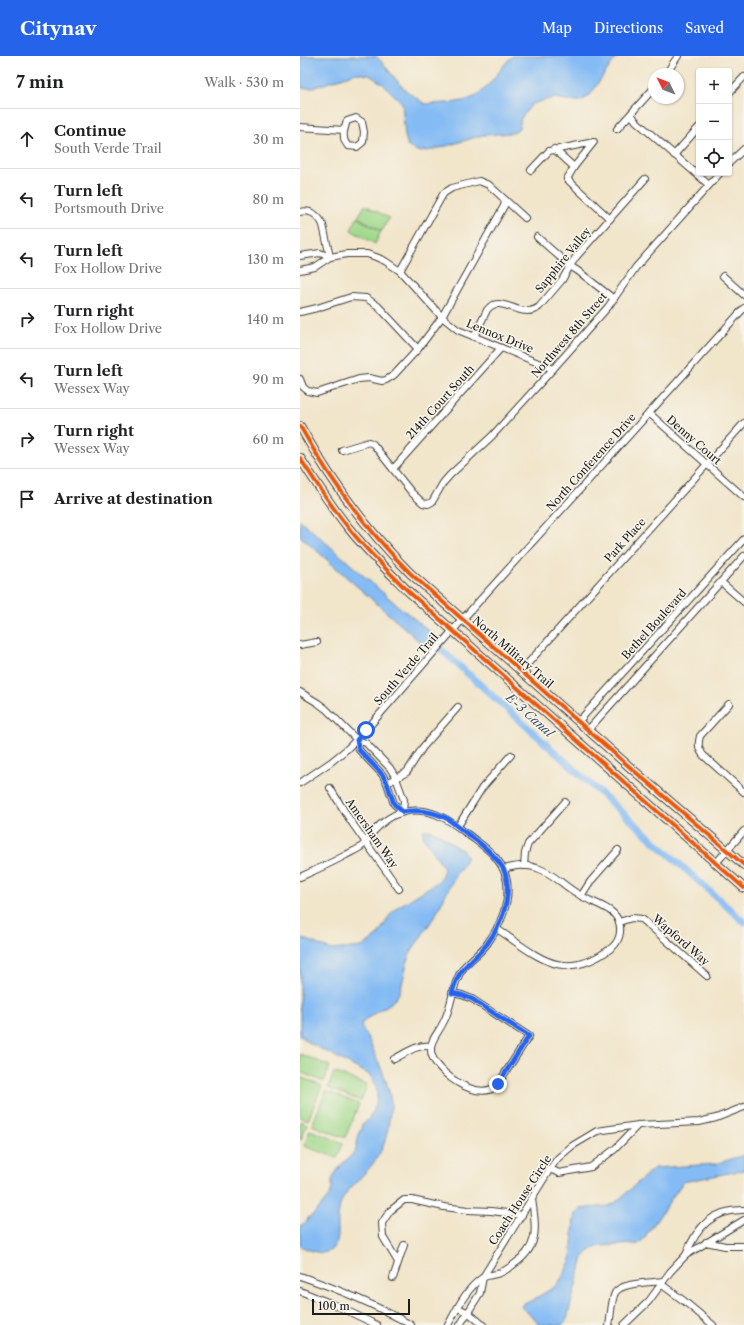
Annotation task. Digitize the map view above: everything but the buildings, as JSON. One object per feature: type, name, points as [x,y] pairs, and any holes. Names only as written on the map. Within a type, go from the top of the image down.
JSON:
[{"type":"main road","name":"North Military Trail","points":[[300,426],[322,464],[352,508],[410,573],[578,722],[744,865]]},
{"type":"main road","name":"North Military Trail","points":[[300,458],[332,507],[352,532],[409,592],[454,630],[744,888]]},
{"type":"main road","points":[[566,729],[578,732],[588,730]]},
{"type":"street","points":[[670,68],[678,56]]},
{"type":"street","points":[[732,90],[744,77]]},
{"type":"street","points":[[617,129],[648,95]]},
{"type":"street","points":[[631,114],[636,121],[709,185]]},
{"type":"street","points":[[356,118],[362,122],[364,132],[363,142],[357,147],[348,146],[344,142],[344,130],[347,121],[356,118]]},
{"type":"street","points":[[300,127],[344,130]]},
{"type":"street","points":[[674,155],[696,130]]},
{"type":"street","points":[[531,170],[549,151],[594,142],[574,167],[567,179],[610,219]]},
{"type":"street","points":[[554,149],[574,167]]},
{"type":"street","points":[[732,160],[744,149]]},
{"type":"street","name":"Northwest 8th Street","points":[[393,469],[412,493],[423,503],[428,504],[432,502],[443,483],[450,475],[492,436],[553,368],[614,299],[636,267],[717,176]]},
{"type":"street","name":"Sapphire Valley","points":[[474,337],[490,306],[494,304],[499,303],[526,312],[535,310],[562,280],[570,266],[645,179]]},
{"type":"street","points":[[400,271],[442,196],[448,190],[479,181],[488,185],[524,218]]},
{"type":"street","points":[[300,379],[303,386],[308,391],[317,393],[359,379],[369,378],[386,380],[394,375],[418,349],[442,317],[504,206],[505,200]]},
{"type":"street","points":[[300,212],[310,212],[321,221],[330,257]]},
{"type":"street","points":[[537,237],[570,266],[614,299]]},
{"type":"street","name":"Lennox Drive","points":[[300,256],[320,253],[330,257]]},
{"type":"street","name":"Lennox Drive","points":[[300,270],[315,268],[330,257],[347,254],[367,254],[386,261],[400,271],[442,317],[458,330],[553,368]]},
{"type":"street","points":[[723,276],[744,295]]},
{"type":"street","points":[[300,312],[318,308],[351,297],[366,298],[378,306],[418,349]]},
{"type":"street","name":"North Conference Drive","points":[[454,630],[744,308]]},
{"type":"street","name":"214th Court South","points":[[393,469],[501,348]]},
{"type":"street","name":"Denny Court","points":[[649,413],[744,497]]},
{"type":"street","name":"Park Place","points":[[521,671],[744,423]]},
{"type":"street","points":[[342,450],[369,442],[373,444],[393,469]]},
{"type":"street","name":"Bethel Boulevard","points":[[578,722],[744,539]]},
{"type":"street","name":"Bethel Boulevard","points":[[588,730],[744,556]]},
{"type":"street","points":[[721,582],[744,602]]},
{"type":"street","name":"South Verde Trail","points":[[300,782],[331,762],[357,740],[454,630]]},
{"type":"street","points":[[300,645],[317,642]]},
{"type":"street","points":[[300,692],[326,709],[357,740],[366,743],[390,768],[396,778],[404,800],[403,812]]},
{"type":"street","points":[[728,704],[700,736],[698,744],[699,750],[744,792]]},
{"type":"street","points":[[387,783],[407,772],[423,747],[458,707]]},
{"type":"street","points":[[357,740],[359,750],[382,774],[387,783],[394,804],[403,812]]},
{"type":"street","points":[[458,826],[482,788],[511,755]]},
{"type":"street","name":"Amersham Way","points":[[330,788],[352,823],[399,888]]},
{"type":"street","points":[[524,866],[525,853],[528,844],[565,802]]},
{"type":"street","points":[[300,877],[325,867],[359,848],[382,823],[394,815],[403,812],[421,810],[430,812],[448,819],[458,826],[493,854],[504,869],[507,880],[507,896],[505,909],[497,929],[487,945],[464,967],[459,975],[452,993],[445,1020],[431,1046],[432,1055],[449,1076],[457,1082],[471,1088],[486,1091],[495,1088],[529,1036],[472,999],[452,993]]},
{"type":"street","points":[[716,863],[744,831]]},
{"type":"street","points":[[581,896],[590,882],[618,850]]},
{"type":"street","points":[[497,929],[543,960],[553,964],[569,966],[585,962],[613,947],[619,936],[619,922],[610,911],[581,896],[545,871],[535,867],[524,866],[504,869]]},
{"type":"street","name":"Wapford Way","points":[[619,922],[632,918],[642,919],[707,976]]},
{"type":"street","points":[[394,1059],[419,1046],[431,1046]]},
{"type":"street","name":"Coach House Circle","points":[[448,1325],[468,1292],[475,1283],[483,1277],[550,1169],[565,1152],[577,1142],[593,1133],[609,1129],[638,1125],[699,1122],[716,1118],[744,1107]]},
{"type":"street","points":[[550,1169],[560,1173],[591,1167],[616,1149],[638,1125]]},
{"type":"street","points":[[483,1277],[500,1273],[518,1262],[533,1242],[535,1221],[532,1199]]},
{"type":"street","points":[[398,1262],[383,1237],[382,1223],[390,1211],[404,1200],[412,1200],[444,1207],[491,1211],[522,1216]]},
{"type":"street","points":[[686,1255],[692,1240],[706,1222],[720,1213],[744,1210]]},
{"type":"street","points":[[624,1325],[649,1301],[676,1265],[686,1255],[744,1220]]},
{"type":"street","points":[[706,1242],[725,1246],[744,1246]]},
{"type":"street","points":[[392,1278],[404,1245]]},
{"type":"street","points":[[300,1276],[375,1306],[411,1325]]},
{"type":"street","name":"Coach House Circle","points":[[460,1325],[480,1293],[483,1277]]},
{"type":"street","points":[[609,1325],[614,1296],[617,1290],[629,1285],[662,1283],[713,1325]]},
{"type":"street","points":[[300,1291],[335,1305],[377,1325]]},
{"type":"street","points":[[458,1308],[468,1312],[483,1325]]},
{"type":"green space","points":[[365,205],[389,218],[382,231],[358,217]]},
{"type":"green space","points":[[357,218],[381,231],[375,244],[351,230]]},
{"type":"green space","points":[[300,1054],[330,1066],[324,1082],[300,1072]]},
{"type":"green space","points":[[334,1072],[367,1085],[361,1101],[328,1088]]},
{"type":"green space","points":[[300,1077],[322,1086],[308,1120],[300,1117]]},
{"type":"green space","points":[[326,1091],[359,1104],[345,1138],[312,1125]]},
{"type":"green space","points":[[300,1121],[307,1124],[301,1140],[300,1140]]},
{"type":"green space","points":[[310,1130],[343,1143],[337,1158],[304,1146]]},
{"type":"water","points":[[300,56],[376,56],[404,89],[425,104],[457,102],[474,97],[489,84],[512,56],[617,56],[590,95],[582,101],[553,98],[532,104],[521,118],[519,128],[513,133],[483,135],[433,150],[420,152],[408,147],[405,136],[402,103],[383,84],[369,75],[356,73],[312,88],[300,88]]},
{"type":"water","points":[[300,520],[397,605],[437,637],[427,648],[300,536]]},
{"type":"water","points":[[423,830],[432,831],[441,835],[463,851],[466,858],[458,870],[436,914],[409,955],[401,988],[397,997],[391,1003],[361,1024],[388,1086],[391,1109],[388,1128],[384,1144],[373,1164],[348,1191],[342,1200],[338,1214],[338,1238],[335,1246],[329,1251],[321,1253],[316,1252],[300,1246],[300,1226],[314,1214],[330,1195],[332,1180],[336,1172],[355,1152],[360,1130],[362,1129],[361,1126],[371,1115],[377,1094],[376,1086],[368,1074],[308,1042],[303,1036],[300,1037],[300,937],[331,950],[362,947],[378,935],[396,908],[436,883],[441,878],[444,868],[423,836]]},
{"type":"water","points":[[744,1155],[744,1170],[683,1182],[642,1241],[638,1244],[599,1246],[588,1252],[583,1258],[565,1323],[562,1325],[539,1325],[532,1316],[521,1307],[523,1303],[531,1301],[556,1286],[563,1276],[571,1259],[574,1219],[575,1214],[579,1209],[609,1206],[615,1203],[654,1168],[715,1164]]},
{"type":"waterway","name":"E-3 Canal","points":[[426,636],[744,922]]},
{"type":"cycle path","points":[[300,426],[336,485],[378,539],[410,573],[632,769],[744,865]]},
{"type":"cycle path","points":[[300,458],[318,486],[351,531],[372,555],[409,592],[744,888]]},
{"type":"route","points":[[366,730],[357,740],[359,750],[382,774],[387,783],[394,804],[403,812],[421,810],[448,819],[493,854],[504,869],[508,885],[505,909],[500,922],[487,945],[464,967],[455,983],[452,993],[472,999],[529,1036],[498,1084]]}]
